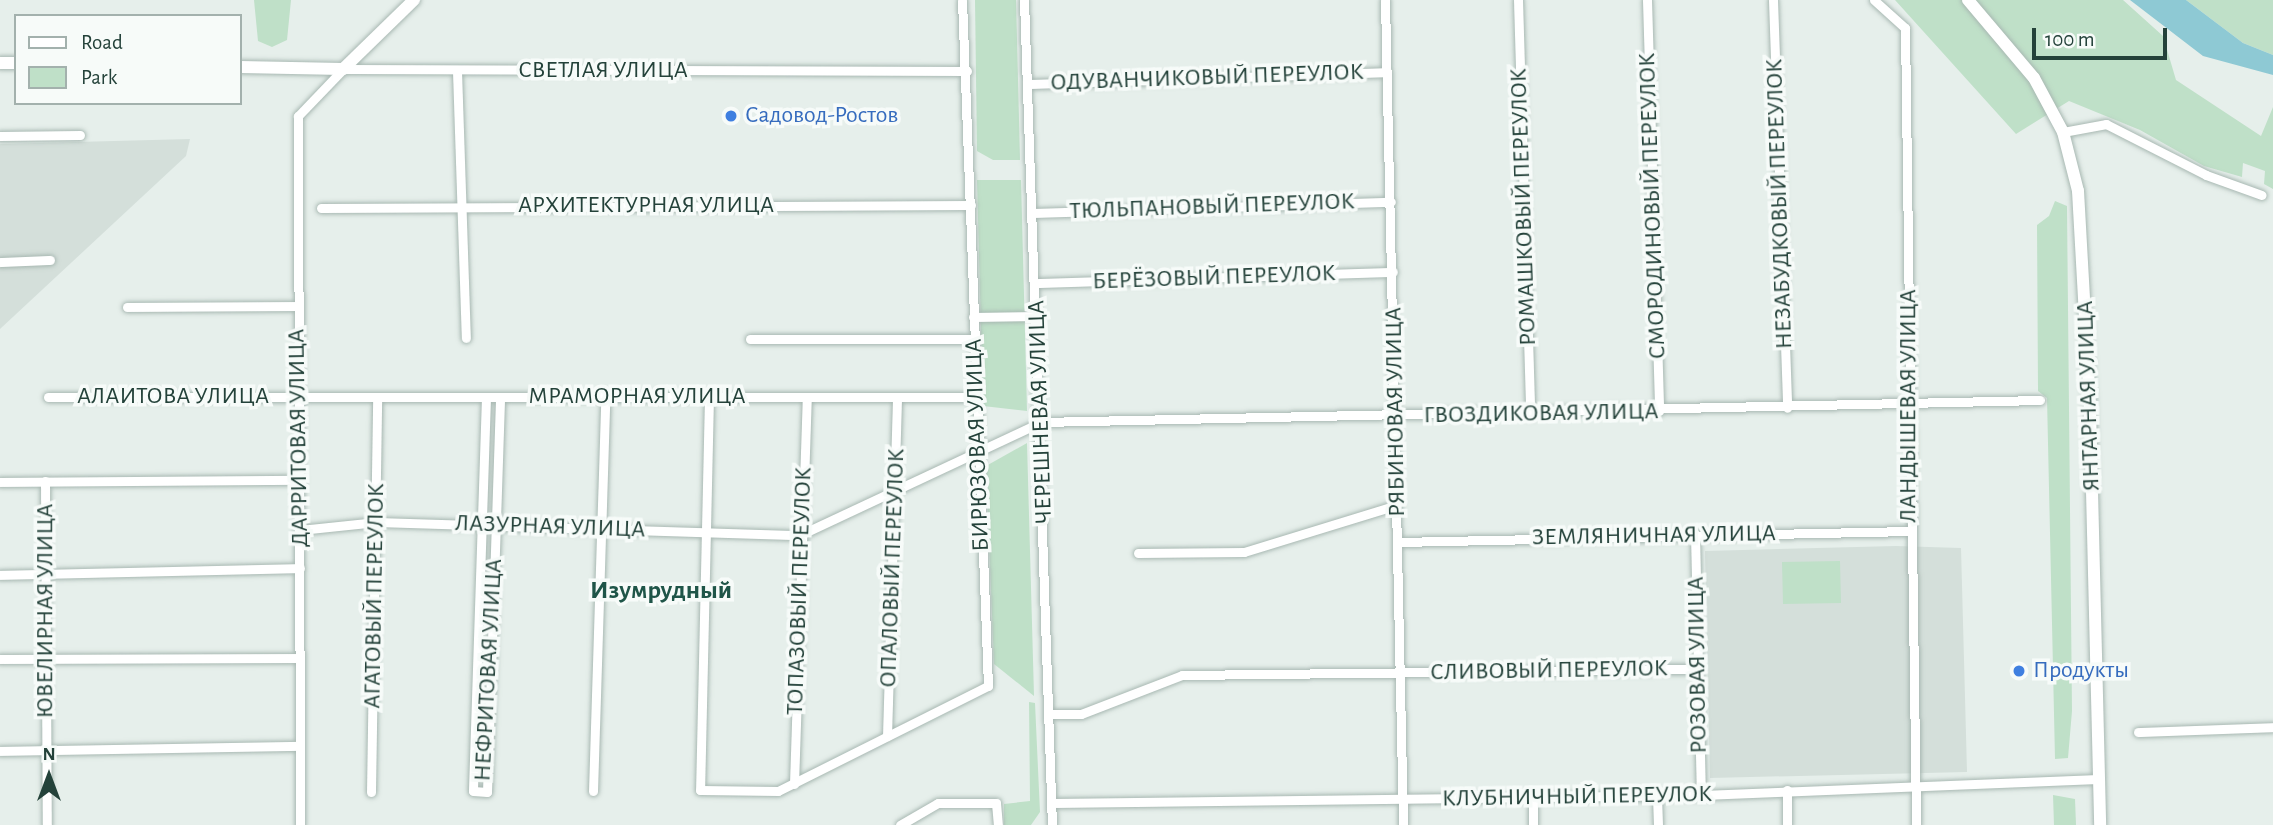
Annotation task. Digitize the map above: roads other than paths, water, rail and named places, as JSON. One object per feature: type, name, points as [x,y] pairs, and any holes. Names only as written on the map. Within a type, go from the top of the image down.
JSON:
[{"type":"street","points":[[343,69],[414,0]]},
{"type":"street","name":"БИРЮЗОВАЯ УЛИЦА","points":[[887,736],[988,686],[974,340],[967,71],[962,0]]},
{"type":"street","name":"ЧЕРЕШНЕВАЯ УЛИЦА","points":[[1024,0],[1052,714],[1051,824]]},
{"type":"street","name":"РЯБИНОВАЯ УЛИЦА","points":[[1385,0],[1397,416],[1403,825]]},
{"type":"street","name":"РОМАШКОВЫЙ ПЕРЕУЛОК","points":[[1518,0],[1530,415]]},
{"type":"street","name":"СМОРОДИНОВЫЙ ПЕРЕУЛОК","points":[[1647,0],[1659,411]]},
{"type":"street","name":"НЕЗАБУДКОВЫЙ ПЕРЕУЛОК","points":[[1773,0],[1787,408]]},
{"type":"street","name":"ЛАНДЫШЕВАЯ УЛИЦА","points":[[1874,0],[1905,28],[1912,401],[1909,531],[1916,825]]},
{"type":"street","name":"ЯНТАРНАЯ УЛИЦА","points":[[1968,0],[2018,56],[2063,132],[2083,227],[2100,825]]},
{"type":"street","name":"СВЕТЛАЯ УЛИЦА","points":[[242,67],[457,71],[967,71]]},
{"type":"street","name":"ДАРРИТОВАЯ УЛИЦА","points":[[300,825],[300,480],[295,126],[343,69]]},
{"type":"street","points":[[457,71],[466,338]]},
{"type":"street","name":"ОДУВАНЧИКОВЫЙ ПЕРЕУЛОК","points":[[1027,84],[1387,72]]},
{"type":"street","points":[[2063,132],[2106,124],[2206,175],[2262,195]]},
{"type":"street","points":[[0,136],[80,135]]},
{"type":"street","name":"ТЮЛЬПАНОВЫЙ ПЕРЕУЛОК","points":[[1033,213],[1391,202]]},
{"type":"street","name":"АРХИТЕКТУРНАЯ УЛИЦА","points":[[321,208],[971,205]]},
{"type":"street","points":[[0,262],[50,260]]},
{"type":"street","name":"БЕРЁЗОВЫЙ ПЕРЕУЛОК","points":[[1036,283],[1393,272]]},
{"type":"street","points":[[127,307],[297,306]]},
{"type":"street","points":[[974,317],[1037,316]]},
{"type":"street","points":[[750,339],[974,340]]},
{"type":"street","name":"АЛАИТОВА УЛИЦА","points":[[48,397],[299,396]]},
{"type":"street","name":"МРАМОРНАЯ УЛИЦА","points":[[299,396],[377,399],[976,397]]},
{"type":"street","name":"НЕФРИТОВАЯ УЛИЦА","points":[[486,397],[473,791],[487,792],[500,397]]},
{"type":"street","points":[[709,397],[700,790],[778,791],[887,736]]},
{"type":"street","name":"ТОПАЗОВЫЙ ПЕРЕУЛОК","points":[[794,784],[800,535],[807,398]]},
{"type":"street","name":"АГАТОВЫЙ ПЕРЕУЛОК","points":[[371,792],[377,399]]},
{"type":"street","points":[[593,791],[605,399]]},
{"type":"street","name":"ОПАЛОВЫЙ ПЕРЕУЛОК","points":[[887,736],[897,399]]},
{"type":"street","name":"ГВОЗДИКОВАЯ УЛИЦА","points":[[1041,422],[1530,415],[1787,408],[1912,401],[2040,400]]},
{"type":"street","points":[[800,535],[978,454],[1041,422]]},
{"type":"street","points":[[0,482],[300,480]]},
{"type":"street","name":"ЮВЕЛИРНАЯ УЛИЦА","points":[[45,481],[47,825]]},
{"type":"street","points":[[1138,553],[1244,552],[1397,505]]},
{"type":"street","name":"ЛАЗУРНАЯ УЛИЦА","points":[[300,530],[377,522],[800,535]]},
{"type":"street","name":"ЗЕМЛЯНИЧНАЯ УЛИЦА","points":[[1398,542],[1909,531]]},
{"type":"street","name":"РОЗОВАЯ УЛИЦА","points":[[1695,534],[1701,795]]},
{"type":"street","points":[[0,575],[300,568]]},
{"type":"street","points":[[0,659],[300,658]]},
{"type":"street","name":"СЛИВОВЫЙ ПЕРЕУЛОК","points":[[1052,714],[1081,714],[1182,675],[1697,669]]},
{"type":"street","points":[[2138,732],[2273,727]]},
{"type":"street","points":[[0,751],[300,746]]},
{"type":"street","name":"КЛУБНИЧНЫЙ ПЕРЕУЛОК","points":[[1053,803],[1532,799],[2100,779]]},
{"type":"street","points":[[1787,790],[1787,825]]},
{"type":"street","points":[[1657,796],[1658,825]]},
{"type":"street","points":[[1532,799],[1533,825]]},
{"type":"street","points":[[900,825],[938,803],[996,803],[998,825]]},
{"type":"water","points":[[2130,0],[2186,0],[2243,43],[2273,55],[2273,75],[2203,56]]},
{"type":"place","name":"Садовод-Ростов","points":[[731,116]]},
{"type":"place","name":"Продукты","points":[[2019,671]]},
{"type":"district","name":"Изумрудный","points":[[661,591]]}]
